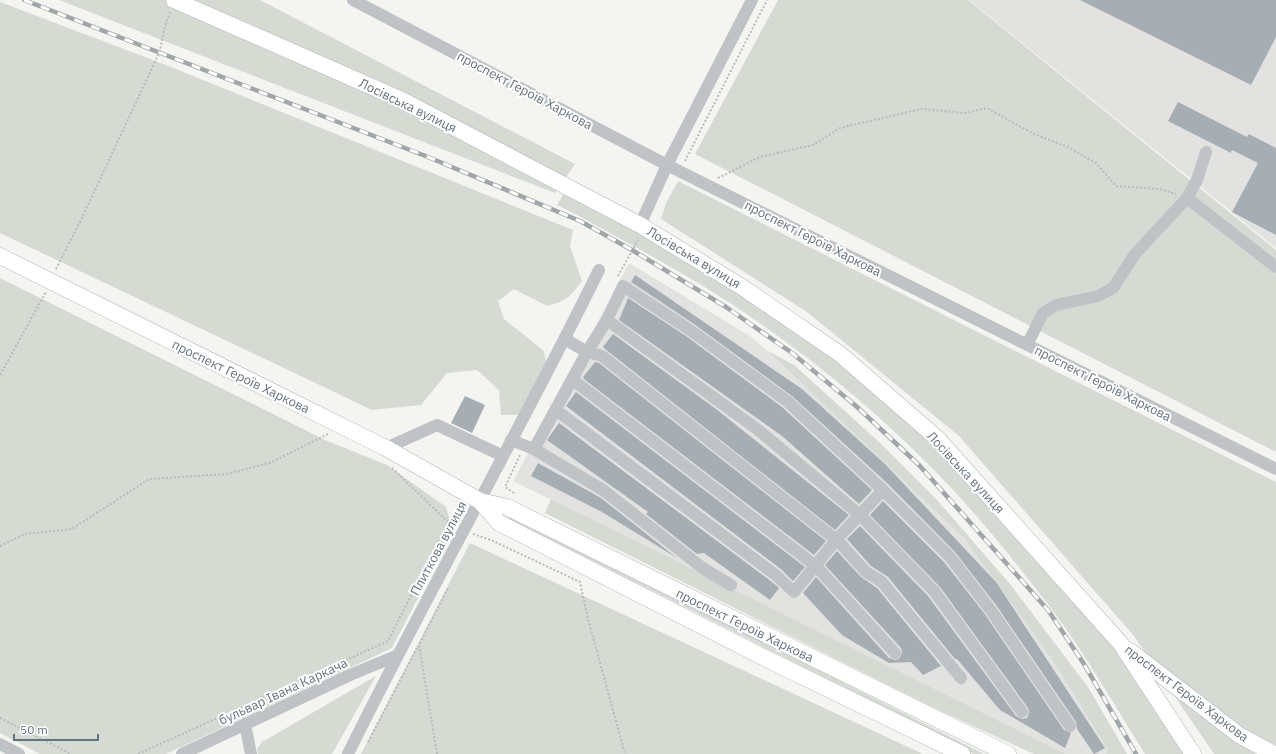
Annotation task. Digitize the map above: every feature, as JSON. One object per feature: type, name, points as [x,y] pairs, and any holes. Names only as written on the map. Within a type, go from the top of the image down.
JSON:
[{"type":"main road","name":"Лосівська вулиця","points":[[176,1],[402,100],[640,224],[742,287],[840,354],[938,439],[1121,644]]},
{"type":"main road","name":"проспект Героїв Харкова","points":[[0,256],[47,289],[386,448],[480,501],[507,507],[1008,754]]},
{"type":"main road","name":"проспект Героїв Харкова","points":[[480,501],[499,523],[775,663],[962,754]]},
{"type":"main road","name":"проспект Героїв Харкова","points":[[1121,644],[1239,735],[1274,754]]},
{"type":"main road","points":[[1121,644],[1193,754]]},
{"type":"street","name":"проспект Героїв Харкова","points":[[353,0],[667,165],[1276,470]]},
{"type":"street","points":[[640,224],[667,165],[752,0]]},
{"type":"street","points":[[1027,345],[1043,313],[1056,304],[1098,296],[1113,288],[1135,254],[1187,198],[1196,180],[1206,152]]},
{"type":"street","points":[[1187,198],[1276,267]]},
{"type":"street","name":"Плиткова вулиця","points":[[348,754],[396,656],[470,534],[480,501],[554,356],[565,339],[599,270]]},
{"type":"street","points":[[534,449],[587,352],[607,320],[623,286],[690,330],[787,401],[883,490],[950,557],[990,609],[1070,726]]},
{"type":"street","points":[[607,320],[757,429],[860,515],[934,591],[1022,712]]},
{"type":"street","points":[[565,339],[587,352],[602,356],[836,540],[866,572],[882,582],[961,678]]},
{"type":"street","points":[[573,380],[816,566],[895,653]]},
{"type":"street","points":[[556,410],[777,576],[794,592],[836,540],[883,490]]},
{"type":"street","points":[[386,448],[438,426],[503,456]]},
{"type":"street","points":[[511,440],[534,449],[603,490],[704,568],[731,585]]},
{"type":"street","name":"бульвар Івана Каркача","points":[[182,754],[197,751],[244,724],[350,674],[396,656]]},
{"type":"street","points":[[244,724],[251,754]]},
{"type":"street","points":[[0,744],[19,754]]},
{"type":"path","points":[[680,171],[767,0]]},
{"type":"path","points":[[0,375],[47,289],[81,220],[160,51],[170,13],[176,1]]},
{"type":"path","points":[[706,184],[760,157],[813,145],[840,128],[921,109],[965,114],[987,108],[1034,134],[1068,146],[1096,163],[1116,186],[1160,189],[1187,198]]},
{"type":"path","points":[[0,546],[25,534],[72,529],[149,479],[226,474],[270,463],[331,433],[324,429]]},
{"type":"path","points":[[387,464],[448,522],[470,534],[491,540],[580,582],[588,619],[625,754]]},
{"type":"path","points":[[138,754],[388,641],[448,522]]},
{"type":"path","points":[[366,747],[450,584]]},
{"type":"path","points":[[419,645],[437,754]]},
{"type":"path","points":[[0,718],[71,754]]},
{"type":"shaded area","points":[[59,0],[260,0],[575,164],[555,193]]},
{"type":"shaded area","points":[[778,0],[968,0],[1276,250],[1276,452],[695,154]]},
{"type":"shaded area","points":[[969,0],[1276,0],[1276,248],[1186,175]]},
{"type":"shaded area","points":[[0,2],[166,65],[573,230],[570,246],[582,281],[571,295],[559,302],[547,306],[514,289],[498,301],[504,319],[544,351],[546,362],[519,415],[501,415],[499,390],[477,370],[447,373],[421,405],[372,410],[0,233]]},
{"type":"shaded area","points":[[678,181],[1276,482],[1276,754],[1214,754],[1134,636],[959,436],[807,312],[661,219],[666,203]]},
{"type":"shaded area","points":[[564,193],[623,220],[775,312],[914,423],[1096,621],[1189,754],[1145,754],[1075,642],[1022,571],[993,535],[947,483],[871,410],[806,357],[739,309],[672,267],[557,205]]},
{"type":"shaded area","points":[[629,263],[750,336],[847,418],[1003,578],[1108,750],[1106,754],[1066,754],[513,481]]},
{"type":"shaded area","points":[[0,278],[325,440],[387,465],[446,507],[453,531],[392,648],[166,754],[40,754],[0,733]]},
{"type":"shaded area","points":[[768,351],[794,365],[878,441],[937,500],[1010,584],[1088,687],[1127,754],[1106,754],[1108,750],[1052,659],[964,538]]},
{"type":"shaded area","points":[[551,499],[1066,754],[1034,754],[934,708],[545,513]]},
{"type":"shaded area","points":[[509,516],[689,604],[984,754],[974,754],[687,608],[507,519]]},
{"type":"shaded area","points":[[470,543],[923,754],[361,754]]},
{"type":"shaded area","points":[[376,676],[332,754],[258,754],[257,749],[262,742]]},
{"type":"building","points":[[1080,0],[1276,0],[1276,37],[1251,85]]},
{"type":"building","points":[[1178,102],[1247,137],[1249,134],[1276,148],[1276,235],[1232,212],[1258,163],[1232,150],[1231,153],[1168,121]]},
{"type":"building","points":[[635,275],[802,389],[885,464],[996,582],[1105,748],[1094,754],[1077,729],[1076,722],[996,605],[955,552],[888,484],[792,396],[694,324],[631,282]]},
{"type":"building","points":[[628,298],[686,336],[782,407],[872,490],[859,504],[782,436],[619,320]]},
{"type":"building","points":[[613,334],[716,409],[849,515],[835,530],[605,349],[603,347]]},
{"type":"building","points":[[595,362],[599,363],[826,541],[814,555],[585,380],[583,377]]},
{"type":"building","points":[[576,392],[805,567],[793,581],[782,570],[566,406]]},
{"type":"building","points":[[465,396],[485,405],[472,433],[451,423]]},
{"type":"building","points":[[559,423],[772,582],[779,588],[770,600],[704,553],[697,554],[646,514],[648,512],[547,440]]},
{"type":"building","points":[[538,463],[601,498],[677,558],[602,512],[531,476]]},
{"type":"building","points":[[883,501],[944,562],[984,613],[1064,730],[1071,733],[1065,748],[1000,710],[957,659],[955,659],[888,577],[871,566],[847,539],[860,526],[928,596],[1016,716],[1022,719],[1027,718],[1029,712],[1028,708],[940,587],[870,515]]},
{"type":"building","points":[[837,551],[861,577],[877,588],[941,666],[923,675],[911,662],[889,663],[842,635],[803,593],[816,577],[889,658],[896,660],[900,658],[902,652],[901,648],[825,565]]},
{"type":"railway","points":[[24,0],[428,157],[580,221],[632,250],[726,307],[792,353],[856,406],[919,465],[1048,610],[1084,664],[1136,754]]}]
